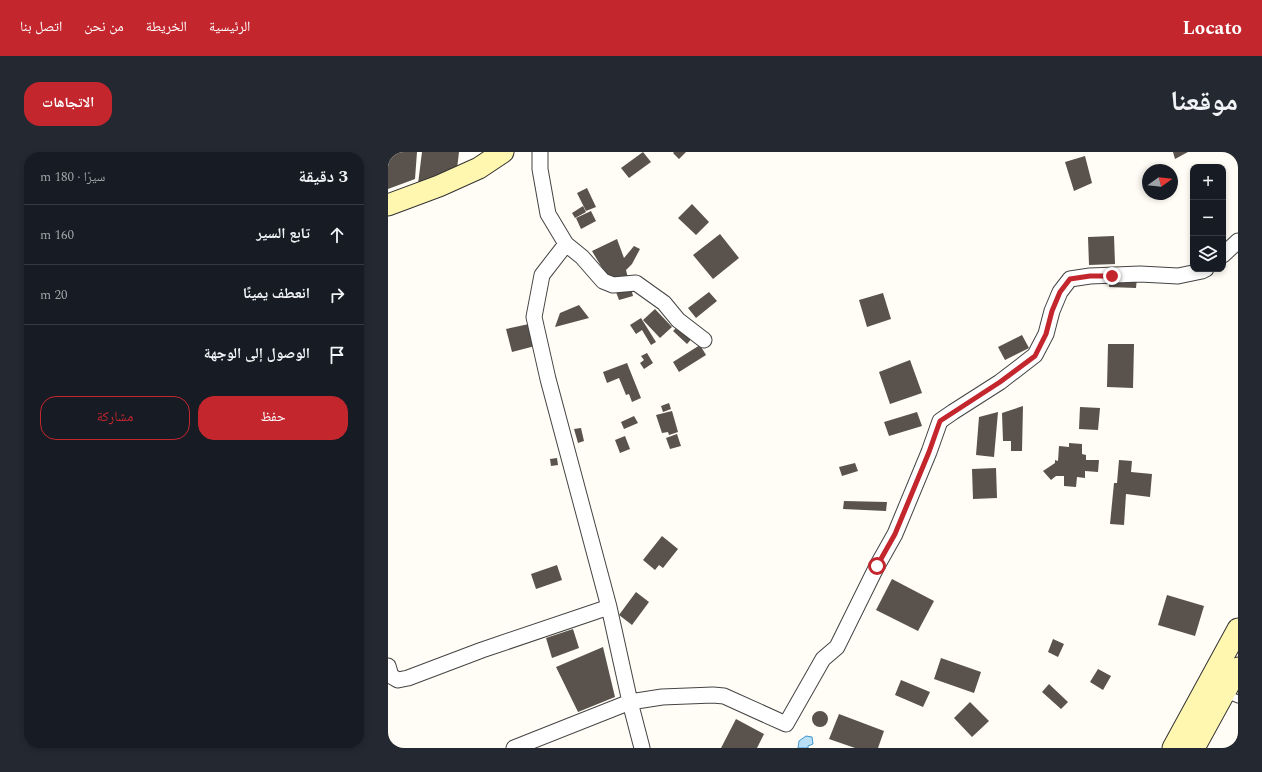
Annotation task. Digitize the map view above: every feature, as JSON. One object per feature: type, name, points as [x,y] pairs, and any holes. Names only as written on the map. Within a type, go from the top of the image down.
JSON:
[{"type":"main road","points":[[388,205],[439,186],[473,171],[503,152]]},
{"type":"main road","points":[[1173,748],[1238,629]]},
{"type":"main road","points":[[1194,748],[1231,696],[1238,668]]},
{"type":"street","points":[[540,152],[540,169],[548,214],[566,244],[582,257],[603,281],[613,285],[636,283],[664,303],[678,320],[704,340]]},
{"type":"street","points":[[1226,252],[1238,241]]},
{"type":"street","points":[[566,244],[542,275],[534,317],[548,379],[609,607],[630,702],[642,748]]},
{"type":"street","points":[[514,748],[630,702],[662,697],[724,696],[786,724],[823,659],[837,647],[877,566],[895,534],[929,452],[940,421],[1000,382],[1035,356],[1046,334],[1052,311],[1060,292],[1070,279],[1090,276],[1135,274],[1178,276],[1197,272]]},
{"type":"street","points":[[388,666],[391,676],[398,680],[408,678],[482,650],[609,607]]},
{"type":"water","points":[[806,736],[812,737],[813,744],[808,746],[808,748],[798,748],[799,741]]},
{"type":"building","points":[[388,152],[417,152],[415,179],[388,189]]},
{"type":"building","points":[[422,152],[459,152],[457,169],[418,184]]},
{"type":"building","points":[[643,152],[651,162],[629,178],[621,168]]},
{"type":"building","points":[[686,152],[679,159],[673,153]]},
{"type":"building","points":[[1173,152],[1188,152],[1175,159]]},
{"type":"building","points":[[1085,156],[1092,183],[1074,191],[1065,162]]},
{"type":"building","points":[[587,188],[596,207],[586,211],[577,193]]},
{"type":"building","points":[[692,204],[709,222],[696,235],[678,218]]},
{"type":"building","points":[[583,206],[586,212],[575,218],[572,213]]},
{"type":"building","points":[[591,211],[596,221],[581,229],[576,218]]},
{"type":"building","points":[[720,234],[739,258],[713,279],[693,255]]},
{"type":"building","points":[[1114,236],[1115,264],[1089,265],[1088,237]]},
{"type":"building","points":[[617,239],[624,258],[634,246],[640,249],[632,264],[626,270],[628,278],[611,283],[592,251]]},
{"type":"building","points":[[1110,276],[1137,278],[1136,288],[1109,287]]},
{"type":"building","points":[[631,288],[633,296],[619,300],[616,292]]},
{"type":"building","points":[[709,292],[717,301],[696,318],[688,308]]},
{"type":"building","points":[[883,293],[891,319],[867,327],[859,300]]},
{"type":"building","points":[[579,305],[589,318],[555,327],[560,313]]},
{"type":"building","points":[[655,309],[672,327],[660,338],[643,320]]},
{"type":"building","points":[[641,318],[656,342],[651,345],[642,330],[636,334],[630,325]]},
{"type":"building","points":[[529,324],[535,346],[512,352],[506,329]]},
{"type":"building","points":[[680,324],[694,336],[687,344],[673,331]]},
{"type":"building","points":[[1022,335],[1029,348],[1005,360],[998,347]]},
{"type":"building","points":[[1108,344],[1134,344],[1133,388],[1107,387]]},
{"type":"building","points":[[700,345],[706,355],[679,372],[673,362]]},
{"type":"building","points":[[647,353],[653,363],[644,369],[640,363],[644,360],[641,356]]},
{"type":"building","points":[[910,360],[922,393],[890,404],[879,372]]},
{"type":"building","points":[[627,363],[641,398],[632,402],[629,394],[626,395],[619,378],[607,383],[603,372]]},
{"type":"building","points":[[669,403],[671,409],[663,412],[661,406]]},
{"type":"building","points":[[1023,406],[1022,451],[1011,451],[1011,441],[1003,441],[1002,413]]},
{"type":"building","points":[[1080,407],[1100,408],[1098,430],[1079,429]]},
{"type":"building","points":[[672,411],[678,432],[669,435],[668,432],[662,433],[656,415]]},
{"type":"building","points":[[917,412],[922,426],[889,436],[884,422]]},
{"type":"building","points":[[998,412],[994,457],[976,455],[979,417]]},
{"type":"building","points":[[634,416],[638,423],[624,429],[621,422]]},
{"type":"building","points":[[581,428],[584,441],[578,443],[574,429]]},
{"type":"building","points":[[677,434],[681,446],[670,449],[666,438]]},
{"type":"building","points":[[625,436],[630,449],[620,453],[615,440]]},
{"type":"building","points":[[1069,443],[1082,444],[1082,454],[1086,455],[1086,460],[1099,460],[1098,472],[1085,471],[1085,478],[1077,477],[1076,487],[1064,486],[1064,476],[1056,476],[1051,480],[1043,471],[1055,463],[1055,460],[1058,461],[1059,446],[1069,447]]},
{"type":"building","points":[[557,458],[558,465],[551,466],[550,459]]},
{"type":"building","points":[[1119,460],[1132,461],[1131,472],[1152,474],[1150,497],[1126,494],[1124,525],[1110,524],[1114,483],[1117,483]]},
{"type":"building","points":[[855,463],[858,471],[842,476],[839,467]]},
{"type":"building","points":[[996,468],[997,498],[973,499],[972,469]]},
{"type":"building","points":[[844,501],[887,502],[886,511],[843,509]]},
{"type":"building","points":[[662,536],[678,549],[663,568],[659,565],[655,570],[643,560]]},
{"type":"building","points":[[557,565],[562,580],[536,589],[531,574]]},
{"type":"building","points":[[892,579],[934,601],[918,631],[876,610]]},
{"type":"building","points":[[636,592],[649,602],[632,625],[619,615]]},
{"type":"building","points":[[1167,595],[1204,606],[1195,636],[1158,625]]},
{"type":"building","points":[[573,629],[579,648],[552,658],[546,638]]},
{"type":"building","points":[[1053,639],[1064,644],[1058,657],[1048,652]]},
{"type":"building","points":[[603,647],[615,697],[578,712],[556,667]]},
{"type":"building","points":[[941,658],[981,672],[974,693],[934,679]]},
{"type":"building","points":[[1098,669],[1111,676],[1103,690],[1090,682]]},
{"type":"building","points":[[901,680],[930,692],[923,707],[895,695]]},
{"type":"building","points":[[1049,684],[1068,702],[1061,709],[1042,692]]},
{"type":"building","points":[[970,702],[989,721],[972,737],[954,718]]},
{"type":"building","points":[[817,711],[823,711],[828,716],[826,725],[823,727],[817,727],[812,722],[812,716]]},
{"type":"building","points":[[839,714],[884,731],[878,748],[855,748],[829,739]]},
{"type":"building","points":[[736,719],[764,734],[757,748],[721,748]]},
{"type":"route","points":[[877,566],[895,534],[929,452],[940,421],[1000,382],[1035,356],[1046,334],[1052,311],[1060,292],[1070,279],[1090,276],[1112,276]]}]
